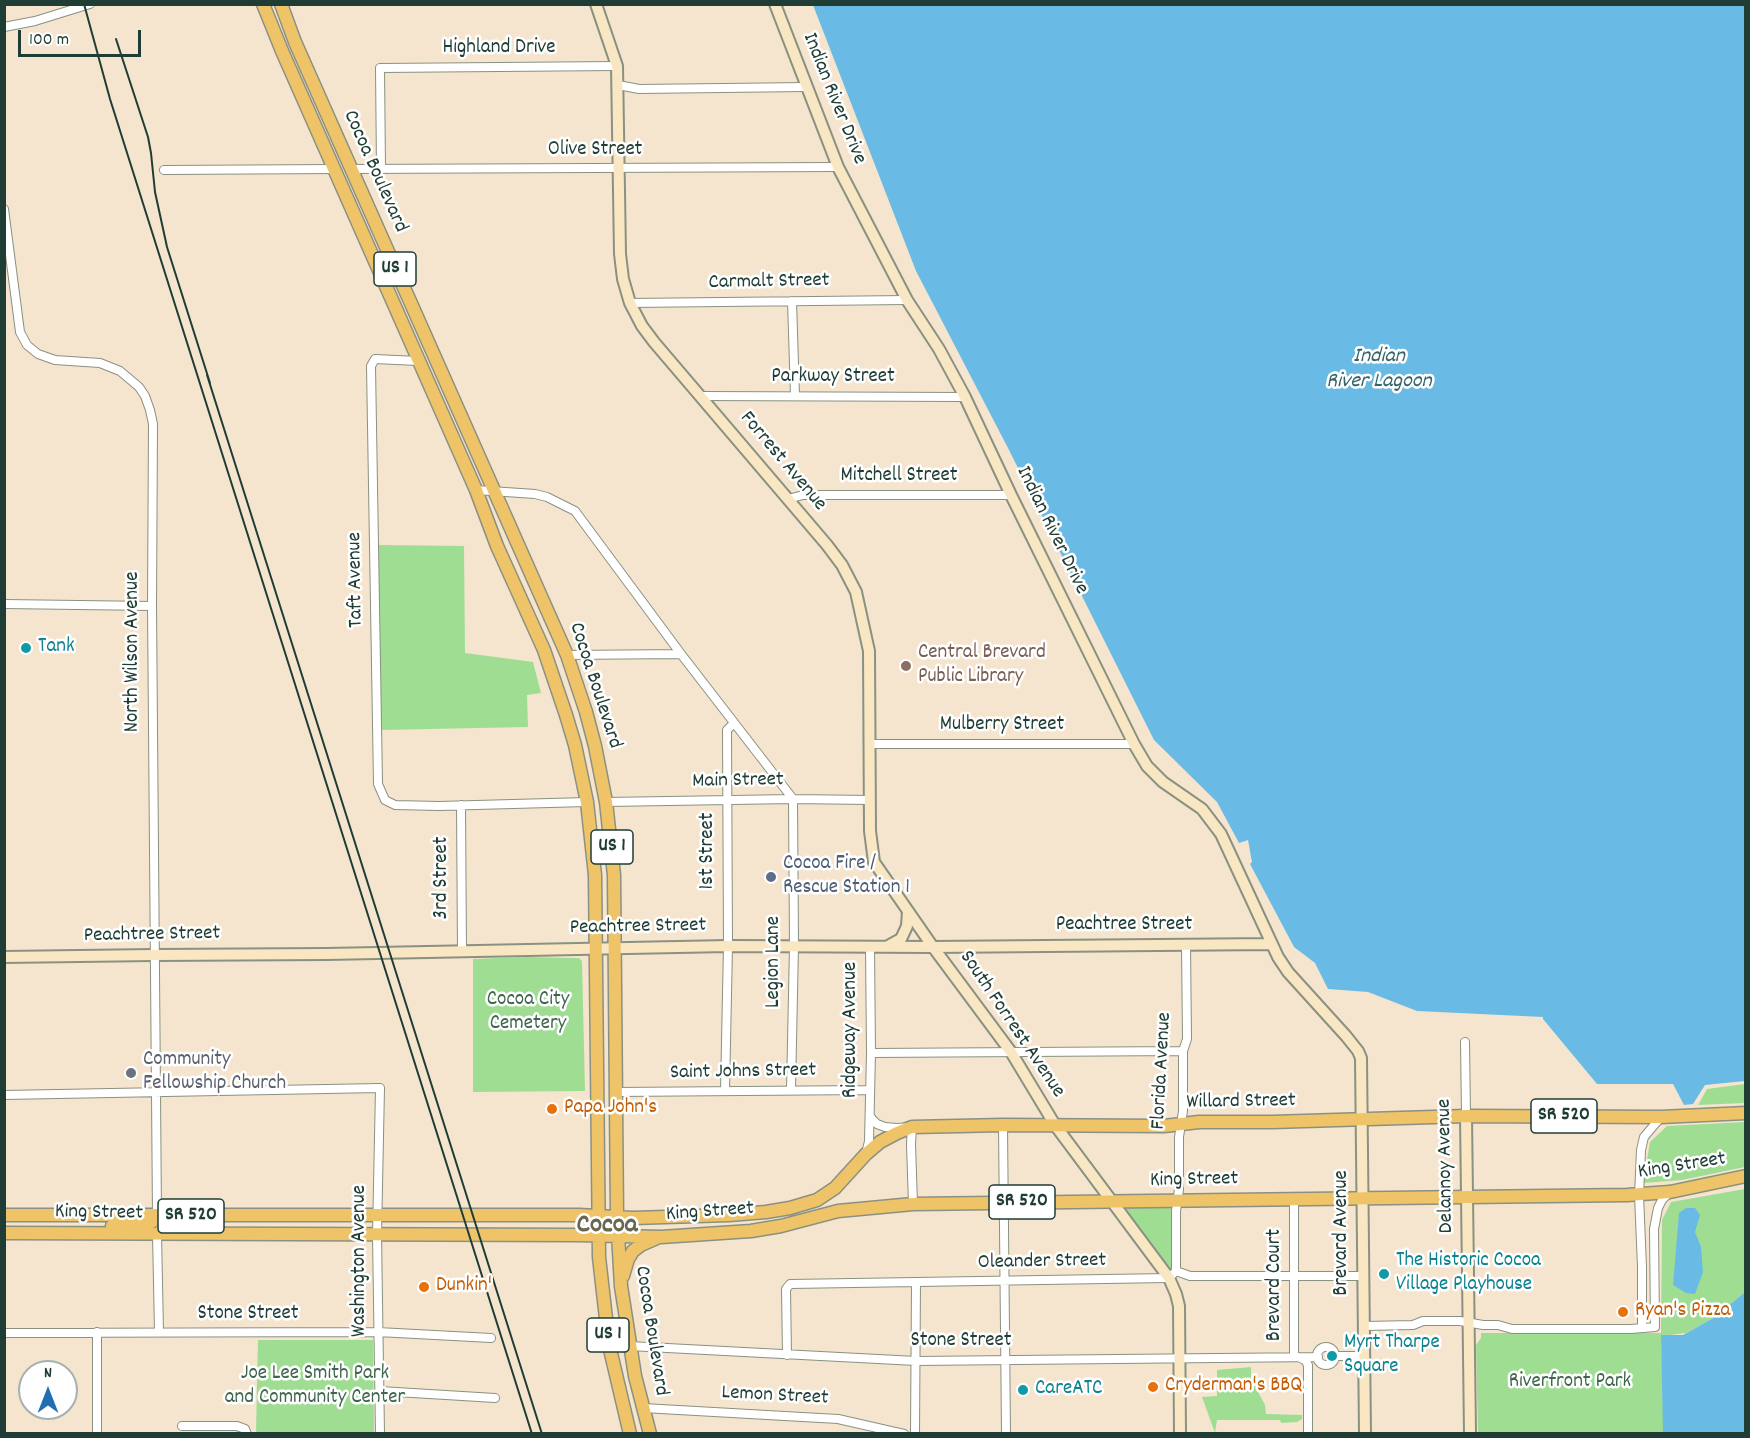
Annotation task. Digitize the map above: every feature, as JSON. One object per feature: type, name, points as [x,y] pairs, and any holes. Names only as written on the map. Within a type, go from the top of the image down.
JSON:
[{"type":"main road","name":"Cocoa Boulevard","points":[[263,4],[476,490],[497,546],[546,657],[575,745],[587,802],[595,875],[598,1235],[601,1287],[609,1345],[630,1434]]},
{"type":"main road","name":"Cocoa Boulevard","points":[[281,4],[295,42],[351,170],[567,655],[599,763],[614,867],[617,1235],[629,1346],[650,1434]]},
{"type":"main road","points":[[296,83],[310,99],[338,158],[345,167],[351,170]]},
{"type":"main road","points":[[334,169],[349,178],[381,251],[397,274]]},
{"type":"main road","points":[[531,621],[550,645],[567,655]]},
{"type":"main road","points":[[546,657],[564,669],[578,686]]},
{"type":"main road","name":"Willard Street","points":[[766,1212],[817,1200],[835,1188],[880,1142],[897,1132],[912,1127],[1164,1126],[1199,1122],[1466,1116],[1661,1117],[1746,1113]]},
{"type":"main road","name":"King Street","points":[[1363,1198],[1639,1195],[1670,1192],[1746,1176]]},
{"type":"main road","name":"SR 520","points":[[1294,1199],[1363,1198]]},
{"type":"main road","name":"King Street","points":[[4,1233],[661,1237],[751,1231],[838,1211],[913,1204],[1294,1199]]},
{"type":"main road","name":"King Street","points":[[4,1215],[693,1217],[766,1212]]},
{"type":"main road","points":[[49,1233],[76,1227],[147,1224],[157,1216]]},
{"type":"main road","points":[[157,1234],[168,1227],[177,1225],[220,1222],[257,1216]]},
{"type":"main road","points":[[621,1286],[628,1259],[633,1251],[661,1237]]},
{"type":"street","points":[[4,27],[36,21],[90,4]]},
{"type":"street","name":"Forrest Avenue","points":[[596,4],[617,66],[620,254],[623,279],[630,303],[642,326],[654,342],[788,498],[842,565],[856,592],[869,651],[870,840],[874,862],[933,947]]},
{"type":"street","name":"Indian River Drive","points":[[774,4],[838,167],[908,300],[939,349],[965,397],[1134,744],[1147,766],[1163,782],[1202,809],[1221,834],[1272,944],[1288,972],[1346,1036]]},
{"type":"street","name":"Highland Drive","points":[[381,170],[380,68],[617,66]]},
{"type":"street","points":[[618,86],[639,89],[806,87]]},
{"type":"street","name":"Olive Street","points":[[351,170],[838,167]]},
{"type":"street","points":[[164,170],[334,169]]},
{"type":"street","name":"North Wilson Avenue","points":[[4,209],[20,332],[27,345],[38,354],[55,360],[100,363],[120,371],[145,396],[153,424],[152,606],[157,1216]]},
{"type":"street","name":"Carmalt Street","points":[[630,303],[908,300]]},
{"type":"street","points":[[792,301],[795,396]]},
{"type":"street","name":"Taft Avenue","points":[[418,361],[375,359],[371,366],[378,784],[385,800],[395,805],[461,805]]},
{"type":"street","name":"Parkway Street","points":[[700,396],[965,397]]},
{"type":"street","points":[[476,490],[547,497],[575,511],[793,799]]},
{"type":"street","name":"Mitchell Street","points":[[788,498],[803,495],[1011,495]]},
{"type":"street","points":[[4,604],[152,606]]},
{"type":"street","points":[[567,655],[681,654]]},
{"type":"street","name":"1st Street","points":[[725,1091],[728,946],[727,730],[734,723]]},
{"type":"street","name":"Mulberry Street","points":[[870,744],[1134,744]]},
{"type":"street","name":"Legion Lane","points":[[791,1090],[794,946],[793,799]]},
{"type":"street","name":"Main Street","points":[[606,802],[870,800]]},
{"type":"street","points":[[461,805],[587,802]]},
{"type":"street","name":"3rd Street","points":[[461,805],[462,951]]},
{"type":"street","points":[[888,946],[901,939],[907,927],[908,911]]},
{"type":"street","name":"Peachtree Street","points":[[4,957],[327,954],[728,946],[1272,944]]},
{"type":"street","name":"Florida Avenue","points":[[1180,1434],[1179,1306],[1172,1275],[1178,1201],[1180,1124],[1183,1111],[1183,1051],[1187,1039],[1186,945]]},
{"type":"street","name":"Ridgeway Avenue","points":[[866,1154],[870,1114],[870,946]]},
{"type":"street","name":"South Forrest Avenue","points":[[933,947],[1011,1052],[1055,1125],[1172,1275]]},
{"type":"street","name":"Brevard Avenue","points":[[1346,1036],[1361,1058],[1365,1434]]},
{"type":"street","name":"Delannoy Avenue","points":[[1465,1042],[1470,1434]]},
{"type":"street","points":[[871,1053],[1183,1051]]},
{"type":"street","name":"Washington Avenue","points":[[155,1092],[380,1088],[377,1235],[380,1434]]},
{"type":"street","name":"Saint Johns Street","points":[[616,1092],[870,1090]]},
{"type":"street","points":[[4,1095],[155,1092]]},
{"type":"street","name":"Ridgeway Avenue","points":[[870,1114],[877,1124],[885,1127],[912,1127]]},
{"type":"street","points":[[1642,1328],[1639,1195],[1641,1149],[1644,1137],[1661,1117]]},
{"type":"street","points":[[1003,1125],[1006,1434]]},
{"type":"street","points":[[912,1127],[913,1204]]},
{"type":"street","points":[[1364,1326],[1413,1325],[1424,1321],[1460,1321],[1498,1325],[1512,1329],[1655,1327],[1654,1229],[1658,1208],[1670,1192]]},
{"type":"street","name":"Brevard Court","points":[[1294,1199],[1294,1357],[1305,1360],[1308,1365],[1308,1434]]},
{"type":"street","points":[[157,1234],[159,1332]]},
{"type":"street","name":"Oleander Street","points":[[787,1355],[786,1289],[790,1284],[1004,1282],[1172,1275],[1363,1276]]},
{"type":"street","points":[[915,1434],[916,1282]]},
{"type":"street","points":[[97,1332],[97,1434]]},
{"type":"street","name":"Stone Street","points":[[4,1333],[378,1332],[491,1338]]},
{"type":"street","name":"Stone Street","points":[[629,1346],[916,1361],[1294,1357]]},
{"type":"street","points":[[1326,1347],[1333,1351],[1335,1356],[1334,1362],[1325,1365],[1318,1357],[1320,1350],[1326,1347]]},
{"type":"street","points":[[1335,1356],[1364,1356]]},
{"type":"street","points":[[1294,1357],[1318,1357]]},
{"type":"street","points":[[380,1391],[495,1398]]},
{"type":"street","name":"Lemon Street","points":[[643,1408],[838,1419],[904,1434]]},
{"type":"street","points":[[182,1426],[237,1426],[246,1431]]},
{"type":"green space","points":[[378,545],[464,546],[465,653],[533,662],[541,693],[527,695],[528,727],[381,730]]},
{"type":"green space","name":"Cocoa City Cemetery","points":[[579,958],[582,961],[585,1091],[473,1092],[473,959]]},
{"type":"green space","points":[[1745,1084],[1745,1103],[1698,1105],[1707,1089]]},
{"type":"green space","points":[[1745,1122],[1745,1167],[1682,1180],[1643,1183],[1650,1142],[1667,1126]]},
{"type":"green space","name":"Riverfront Park","points":[[1745,1189],[1745,1292],[1715,1317],[1686,1333],[1661,1336],[1664,1433],[1478,1433],[1476,1345],[1481,1338],[1481,1333],[1661,1333],[1662,1220],[1671,1202]]},
{"type":"green space","points":[[1172,1205],[1172,1269],[1170,1272],[1121,1206]]},
{"type":"green space","name":"Joe Lee Smith Park and Community Center","points":[[258,1340],[373,1340],[374,1433],[256,1433]]},
{"type":"green space","points":[[1251,1367],[1251,1379],[1265,1405],[1266,1414],[1302,1415],[1302,1419],[1297,1422],[1281,1423],[1280,1420],[1217,1420],[1215,1433],[1202,1397],[1217,1396],[1217,1370]]},
{"type":"water","name":"Indian River Lagoon","points":[[813,5],[1745,5],[1745,1081],[1705,1085],[1693,1104],[1684,1105],[1673,1084],[1597,1084],[1543,1017],[1417,1011],[1368,992],[1328,989],[1315,963],[1294,947],[1250,864],[1252,862],[1248,840],[1239,843],[1217,802],[1154,740],[1009,450],[916,271]]},
{"type":"water","points":[[1686,1208],[1695,1208],[1700,1215],[1695,1232],[1701,1247],[1703,1272],[1695,1294],[1686,1293],[1673,1285],[1679,1213]]},
{"type":"water","points":[[1745,1292],[1745,1433],[1663,1433],[1661,1335],[1683,1335],[1715,1317]]},
{"type":"railway","points":[[84,4],[110,99],[532,1434]]},
{"type":"railway","points":[[116,39],[148,137],[155,192],[167,247],[210,383]]},
{"type":"railway","points":[[207,375],[542,1434]]},
{"type":"place","name":"Tank","points":[[26,648]]},
{"type":"place","name":"Central Brevard Public Library","points":[[906,666]]},
{"type":"place","name":"Cocoa Fire / Rescue Station 1","points":[[771,877]]},
{"type":"place","name":"Community Fellowship Church","points":[[131,1073]]},
{"type":"place","name":"Papa John's","points":[[552,1109]]},
{"type":"place","name":"The Historic Cocoa Village Playhouse","points":[[1384,1274]]},
{"type":"place","name":"Dunkin'","points":[[424,1287]]},
{"type":"place","name":"Ryan's Pizza","points":[[1623,1312]]},
{"type":"place","name":"Myrt Tharpe Square","points":[[1332,1356]]},
{"type":"place","name":"Cryderman's BBQ","points":[[1153,1387]]},
{"type":"place","name":"CareATC","points":[[1023,1390]]},
{"type":"district","name":"Cocoa","points":[[607,1227]]}]
